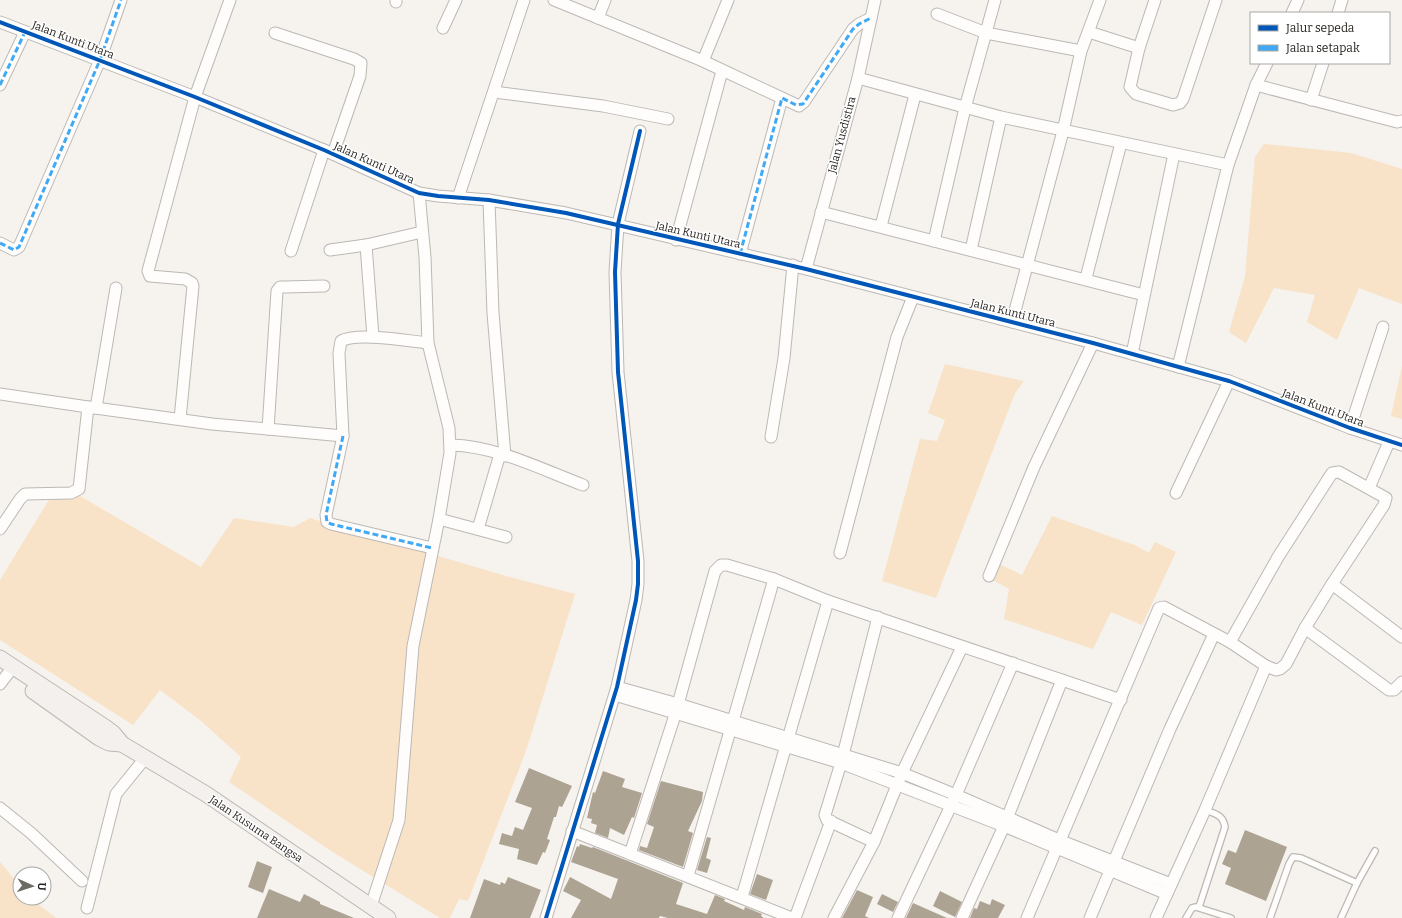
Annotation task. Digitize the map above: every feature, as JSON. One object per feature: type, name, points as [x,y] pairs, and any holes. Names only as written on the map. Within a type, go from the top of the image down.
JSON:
[{"type":"street","points":[[0,243],[14,250],[20,248],[100,60],[121,0]]},
{"type":"street","points":[[180,419],[193,286],[189,280],[153,277],[148,272],[195,96],[230,0]]},
{"type":"street","points":[[443,28],[456,0]]},
{"type":"street","points":[[458,198],[524,0]]},
{"type":"street","points":[[554,0],[703,61],[796,106],[803,104],[854,29],[859,24],[871,18]]},
{"type":"street","points":[[598,18],[605,0]]},
{"type":"street","points":[[703,61],[728,0]]},
{"type":"street","name":"Jalan Yusdistira","points":[[806,268],[858,78],[875,0]]},
{"type":"street","points":[[934,241],[966,108],[995,0]]},
{"type":"street","points":[[1012,322],[1026,264],[1063,131],[1081,51],[1100,0]]},
{"type":"street","points":[[1155,0],[1139,48],[1130,83],[1133,92],[1173,106],[1180,103],[1183,99],[1216,0]]},
{"type":"street","points":[[1292,12],[1298,0]]},
{"type":"street","points":[[1338,12],[1342,0]]},
{"type":"street","points":[[937,14],[986,33],[1081,51]]},
{"type":"street","name":"Jalan Kunti Utara","points":[[0,22],[195,96],[329,152],[419,193],[489,200],[618,224],[676,240],[806,268],[1093,343],[1229,381],[1350,428],[1402,446]]},
{"type":"street","points":[[0,85],[25,32]]},
{"type":"street","points":[[275,32],[354,59],[361,63],[360,76],[291,251]]},
{"type":"street","points":[[1089,32],[1139,48]]},
{"type":"street","points":[[1178,367],[1228,165],[1256,86],[1267,64]]},
{"type":"street","points":[[1311,100],[1322,64]]},
{"type":"street","points":[[676,240],[722,71]]},
{"type":"street","points":[[858,78],[915,95],[1001,117],[1228,165]]},
{"type":"street","points":[[1256,86],[1397,122],[1402,121]]},
{"type":"street","points":[[494,92],[603,106],[668,119]]},
{"type":"street","points":[[881,226],[915,95]]},
{"type":"street","points":[[740,254],[782,98]]},
{"type":"street","points":[[971,250],[1001,117]]},
{"type":"street","points":[[546,918],[616,691],[633,619],[639,578],[618,372],[615,272],[618,224],[640,131]]},
{"type":"street","points":[[1086,278],[1120,143]]},
{"type":"street","points":[[1132,354],[1174,154]]},
{"type":"street","points":[[370,906],[399,820],[413,646],[439,519],[451,445],[449,428],[428,343],[425,257],[419,193]]},
{"type":"street","points":[[478,529],[502,455],[493,313],[489,200]]},
{"type":"street","points":[[821,212],[1086,278],[1144,295]]},
{"type":"street","points":[[330,250],[366,245],[422,232]]},
{"type":"street","points":[[366,245],[373,337]]},
{"type":"street","points":[[771,438],[784,358],[794,265]]},
{"type":"street","points":[[268,429],[277,291],[280,288],[285,287],[324,286]]},
{"type":"street","points":[[0,529],[23,496],[71,493],[79,489],[92,408],[116,288]]},
{"type":"street","points":[[840,553],[897,337],[914,297]]},
{"type":"street","points":[[1350,428],[1383,327]]},
{"type":"street","points":[[428,343],[373,337],[344,339],[340,345],[343,436],[326,515],[327,522],[331,524],[432,548]]},
{"type":"street","points":[[989,576],[1034,467],[1093,343]]},
{"type":"street","points":[[1176,492],[1229,381]]},
{"type":"street","points":[[0,394],[92,408],[180,419],[343,436]]},
{"type":"street","points":[[1369,488],[1388,442]]},
{"type":"street","points":[[451,445],[462,445],[502,455],[583,485]]},
{"type":"street","points":[[1027,918],[1159,608],[1164,607],[1230,642],[1266,666],[1276,670],[1284,667],[1305,628],[1332,584],[1386,502],[1384,497],[1339,472],[1334,472],[1328,476],[1278,557],[1230,642]]},
{"type":"street","points":[[439,519],[506,537]]},
{"type":"street","points":[[630,854],[676,709],[717,568],[724,564],[774,579],[828,601],[1121,700]]},
{"type":"street","points":[[688,876],[774,579]]},
{"type":"street","points":[[1332,584],[1402,637]]},
{"type":"street","points":[[742,897],[828,601]]},
{"type":"street","points":[[874,842],[826,819],[825,813],[842,759],[878,617]]},
{"type":"street","points":[[1305,628],[1389,690],[1394,690],[1402,682]]},
{"type":"street","points":[[1090,918],[1170,729],[1214,634]]},
{"type":"street","points":[[834,918],[874,842],[902,773],[962,647]]},
{"type":"street","name":"Jalan Kusuma Bangsa","points":[[0,658],[5,674],[99,738],[109,743],[122,744],[206,794],[388,918]]},
{"type":"street","points":[[898,918],[956,795],[1013,663]]},
{"type":"street","points":[[1156,918],[1206,810],[1266,666]]},
{"type":"street","points":[[962,918],[1005,822],[1062,680]]},
{"type":"street","points":[[616,691],[842,759],[902,773],[956,795],[1005,822]]},
{"type":"street","points":[[87,908],[116,794],[146,758]]},
{"type":"street","points":[[842,759],[897,785],[951,806],[1005,822],[1169,889]]},
{"type":"street","points":[[0,808],[31,833],[82,881]]},
{"type":"street","points":[[795,918],[831,821]]},
{"type":"street","points":[[572,831],[792,918]]},
{"type":"lane","points":[[1200,908],[1225,827],[1224,819],[1221,816],[1206,810]]},
{"type":"lane","points":[[1342,918],[1357,883],[1375,851]]},
{"type":"lane","points":[[1270,918],[1289,864],[1293,857],[1301,858],[1357,883]]},
{"type":"lane","points":[[1186,918],[1192,908],[1200,908],[1231,918]]},
{"type":"shaded area","points":[[1264,144],[1351,153],[1402,169],[1402,304],[1359,288],[1337,340],[1307,322],[1315,295],[1274,288],[1246,343],[1229,332],[1245,276],[1255,157]]},
{"type":"shaded area","points":[[945,364],[1024,381],[1015,393],[936,598],[882,581],[920,439],[937,441],[945,420],[928,413]]},
{"type":"shaded area","points":[[1402,366],[1402,419],[1391,416]]},
{"type":"shaded area","points":[[75,493],[201,567],[234,518],[294,527],[310,518],[506,576],[575,594],[526,751],[468,901],[459,899],[450,918],[440,918],[331,851],[229,782],[241,757],[201,721],[160,690],[133,725],[0,640],[0,580],[50,498]]},
{"type":"shaded area","points":[[1052,516],[1137,546],[1149,553],[1155,542],[1176,552],[1142,625],[1111,612],[1093,649],[1004,619],[1009,589],[993,580],[999,564],[1022,575]]},
{"type":"shaded area","points":[[0,862],[12,876],[12,906],[40,906],[56,918],[0,918]]},
{"type":"building","points":[[529,768],[572,786],[562,807],[559,806],[556,817],[554,817],[547,839],[550,840],[545,853],[543,852],[537,865],[517,859],[519,849],[499,844],[502,833],[512,836],[515,827],[523,830],[532,808],[515,802]]},
{"type":"building","points":[[603,771],[625,779],[622,787],[642,793],[634,818],[632,817],[624,835],[610,828],[608,838],[595,833],[597,825],[591,823],[592,819],[587,818],[593,792],[595,793]]},
{"type":"building","points":[[661,781],[703,792],[702,801],[688,831],[693,833],[683,867],[639,850],[640,846],[647,848],[654,827],[647,824]]},
{"type":"building","points":[[1245,830],[1287,847],[1266,901],[1225,884],[1231,868],[1222,864],[1228,850],[1236,853]]},
{"type":"building","points":[[707,837],[711,838],[706,858],[711,860],[707,873],[697,870]]},
{"type":"building","points":[[580,844],[593,847],[683,883],[676,904],[707,914],[715,895],[744,910],[745,907],[762,914],[761,916],[764,918],[668,918],[660,916],[659,918],[571,918],[581,900],[563,891],[570,877],[611,899],[618,879],[571,862],[577,846],[579,847]]},
{"type":"building","points":[[257,861],[272,867],[263,893],[248,887]]},
{"type":"building","points":[[757,874],[773,880],[766,900],[750,894]]},
{"type":"building","points":[[508,877],[541,890],[530,918],[470,918],[484,879],[500,885],[501,882],[505,884]]},
{"type":"building","points":[[269,889],[300,902],[304,894],[320,902],[320,904],[354,918],[257,918]]},
{"type":"building","points":[[857,890],[873,897],[865,916],[869,918],[842,918]]},
{"type":"building","points":[[940,891],[962,902],[955,917],[933,906]]},
{"type":"building","points":[[882,894],[898,902],[893,912],[877,904]]},
{"type":"building","points":[[992,899],[1005,905],[998,918],[970,918],[974,908],[977,909],[980,901],[990,905]]},
{"type":"building","points":[[913,903],[947,918],[906,918]]},
{"type":"marked path","points":[[0,243],[14,250],[19,247],[100,60],[121,0]]},
{"type":"marked path","points":[[740,254],[782,98],[796,105],[803,104],[853,29],[871,18]]},
{"type":"marked path","points":[[0,85],[25,32]]},
{"type":"marked path","points":[[343,436],[326,515],[327,522],[432,548]]},
{"type":"cycle path","points":[[0,22],[195,97],[324,150],[419,193],[489,200],[566,213],[806,269],[1093,343],[1229,381],[1350,428],[1402,445]]},
{"type":"cycle path","points":[[546,918],[617,687],[636,600],[638,584],[638,561],[618,372],[615,272],[618,224],[640,131]]}]
